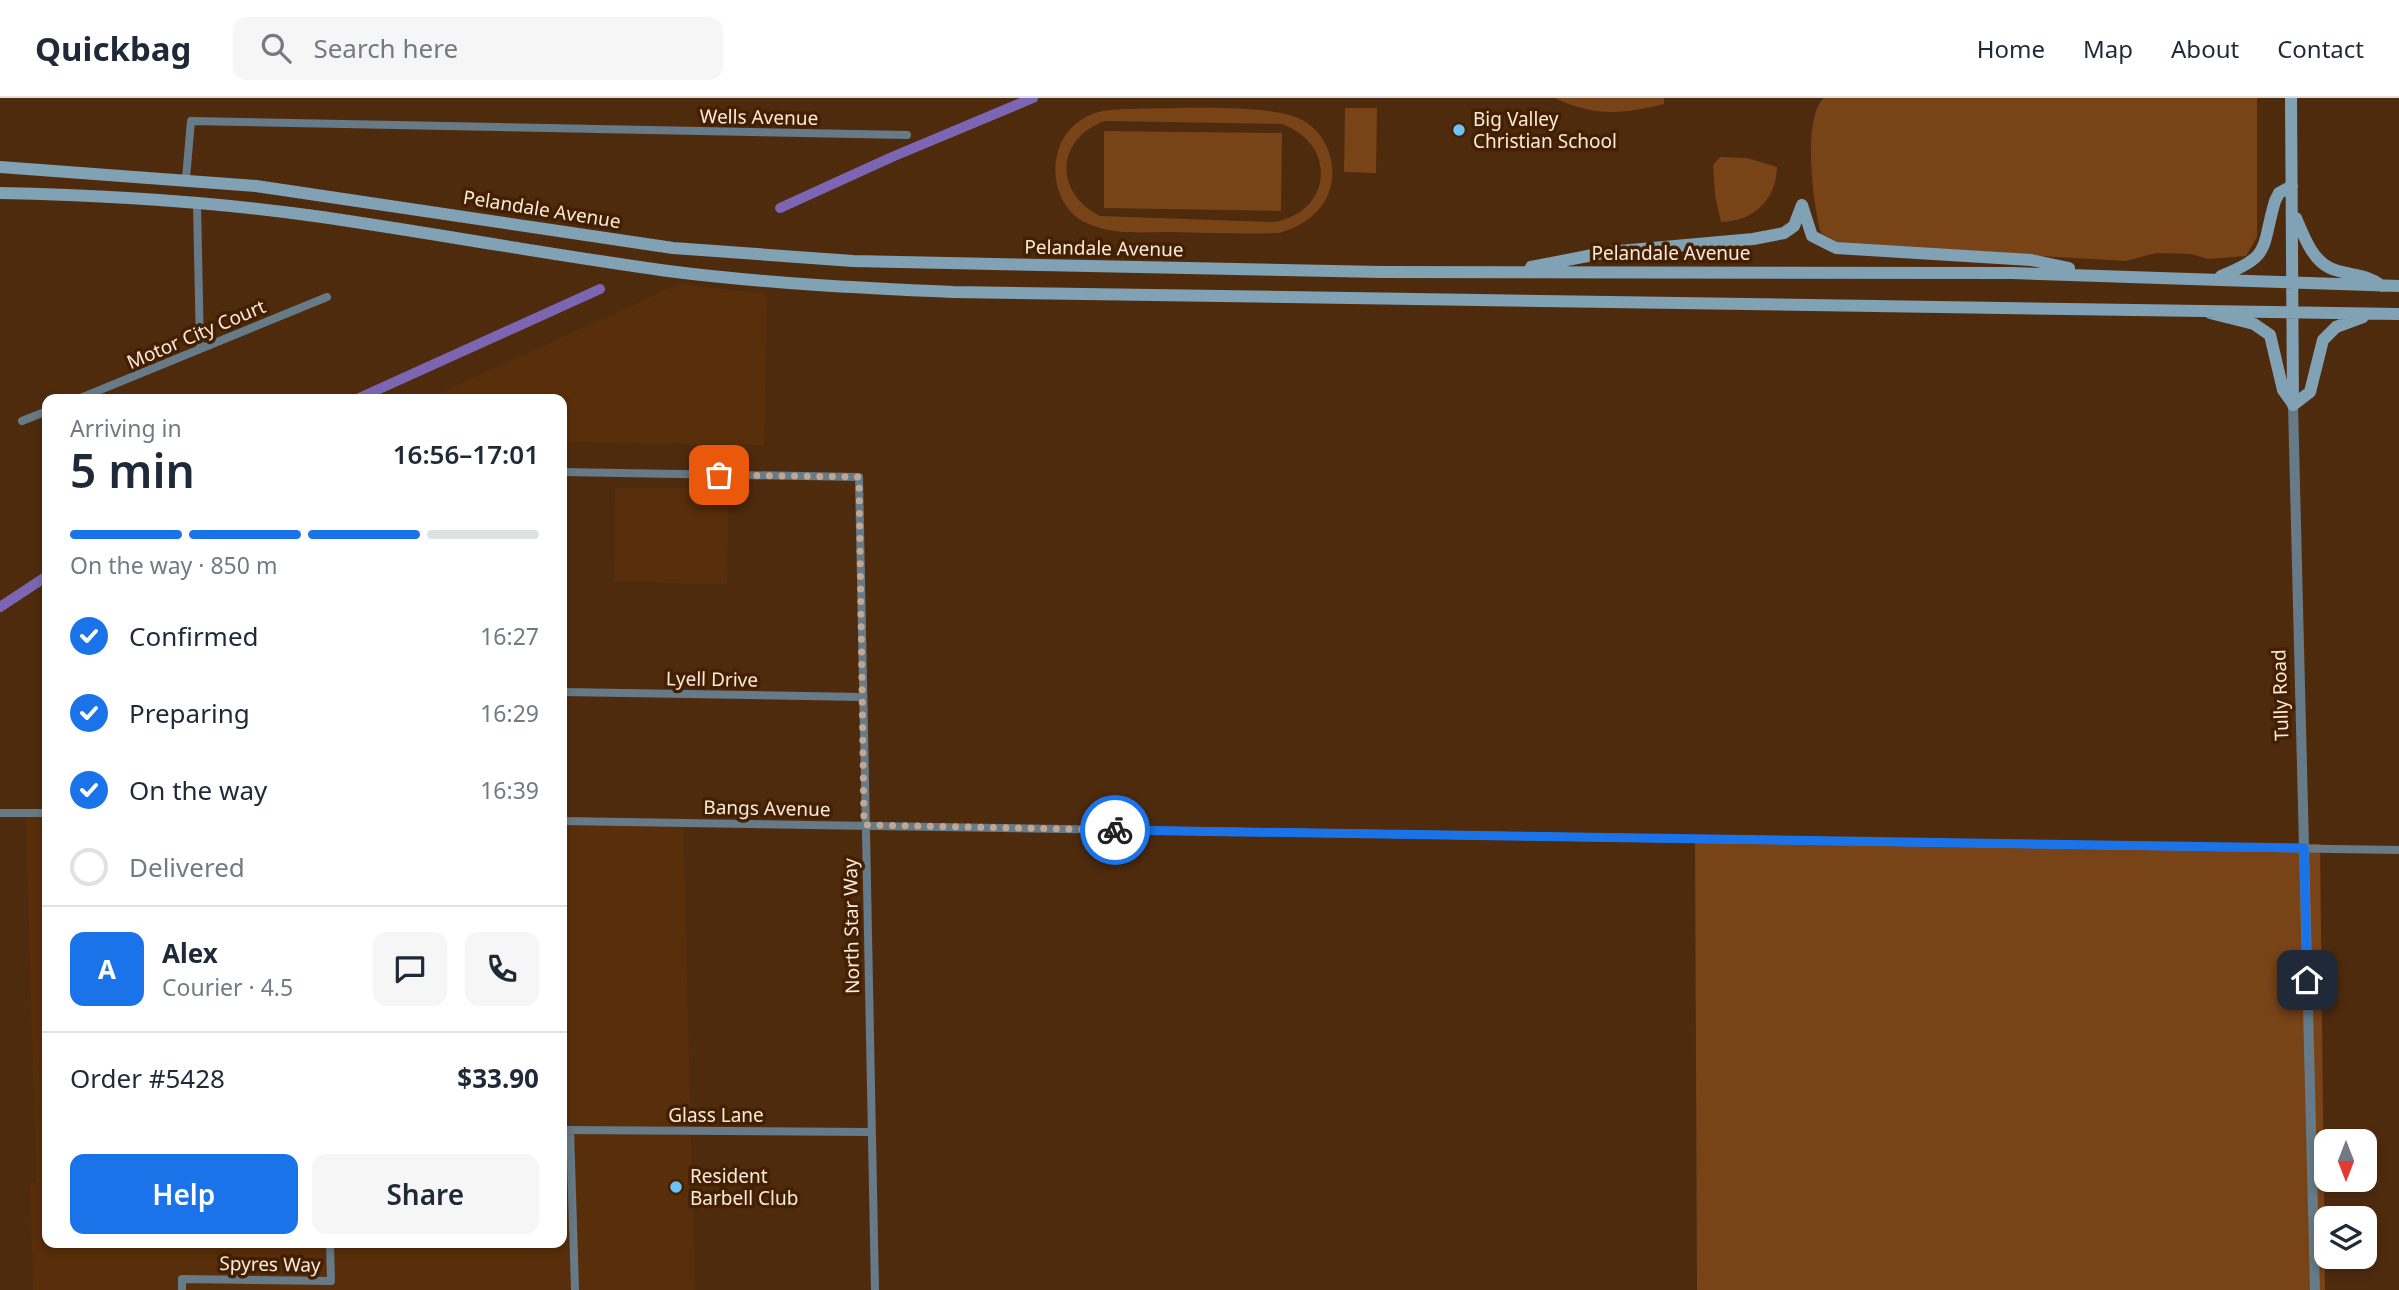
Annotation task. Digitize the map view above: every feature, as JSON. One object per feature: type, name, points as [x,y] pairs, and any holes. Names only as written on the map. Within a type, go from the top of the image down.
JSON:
[{"type":"main road","name":"Tully Road","points":[[2291,98],[2293,405]]},
{"type":"main road","name":"Pelandale Avenue","points":[[0,167],[186,178],[337,196],[673,248],[853,261],[953,265],[1513,272],[2103,275],[2399,286]]},
{"type":"main road","name":"Pelandale Avenue","points":[[2213,279],[2248,265],[2258,258],[2274,201],[2279,193],[2292,186],[2295,216],[2319,260],[2330,268],[2372,277],[2382,286]]},
{"type":"main road","points":[[0,193],[64,194],[320,217],[672,271],[852,288],[953,292],[2399,314]]},
{"type":"main road","points":[[1513,272],[1608,251],[1728,242],[1784,233],[1794,226],[1802,205],[1812,236],[1836,248],[2031,260],[2103,275]]},
{"type":"main road","points":[[2203,310],[2219,317],[2253,324],[2270,335],[2283,390],[2293,405],[2310,392],[2319,346],[2326,336],[2336,327],[2374,314]]},
{"type":"street","name":"Wells Avenue","points":[[186,178],[191,121],[907,135]]},
{"type":"street","points":[[197,204],[200,348]]},
{"type":"street","name":"Motor City Court","points":[[91,394],[327,297]]},
{"type":"street","name":"Tully Road","points":[[2293,405],[2315,1290]]},
{"type":"street","points":[[22,421],[42,413]]},
{"type":"street","name":"North Star Way","points":[[567,472],[859,477],[875,1290]]},
{"type":"street","name":"Lyell Drive","points":[[567,692],[862,697]]},
{"type":"street","points":[[0,813],[42,813]]},
{"type":"street","name":"Bangs Avenue","points":[[567,821],[2399,850]]},
{"type":"street","name":"Glass Lane","points":[[567,1130],[870,1132]]},
{"type":"street","points":[[567,1148],[575,1289]]},
{"type":"street","name":"Spyres Way","points":[[182,1290],[182,1279],[331,1281],[330,1248]]},
{"type":"shaded area","points":[[1555,98],[1664,98],[1664,104],[1609,112],[1583,108]]},
{"type":"shaded area","points":[[1824,98],[2257,98],[2257,237],[2246,256],[2208,259],[2191,254],[2156,253],[2126,261],[1841,244],[1821,233],[1815,203],[1811,142],[1817,108]]},
{"type":"shaded area","points":[[1345,108],[1377,108],[1376,173],[1344,172]]},
{"type":"shaded area","points":[[1116,109],[1261,110],[1298,118],[1315,129],[1330,155],[1332,175],[1328,194],[1319,210],[1305,222],[1279,233],[1131,232],[1091,225],[1077,217],[1066,206],[1059,192],[1056,160],[1060,144],[1081,120],[1096,113]],"holes":[[[1105,121],[1282,124],[1300,134],[1312,146],[1319,161],[1321,176],[1317,191],[1308,205],[1294,215],[1275,222],[1100,216],[1074,194],[1068,181],[1066,167],[1069,153],[1077,140],[1089,129]]]},
{"type":"shaded area","points":[[1104,131],[1282,133],[1281,211],[1104,208]]},
{"type":"shaded area","points":[[1720,157],[1747,158],[1777,167],[1776,179],[1768,199],[1744,218],[1721,222],[1715,195],[1713,165]]},
{"type":"shaded area","points":[[679,284],[767,294],[764,445],[567,442],[567,394],[438,394]]},
{"type":"shaded area","points":[[615,488],[729,489],[727,584],[614,582]]},
{"type":"shaded area","points":[[26,813],[42,813],[42,1248],[567,1248],[567,821],[683,823],[695,1290],[33,1290],[30,1183],[36,1183]]},
{"type":"shaded area","points":[[1695,839],[2320,844],[2323,1129],[2314,1129],[2314,1192],[2324,1192],[2324,1206],[2314,1206],[2314,1269],[2325,1269],[2325,1290],[1697,1290]]},
{"type":"waterway","points":[[780,208],[892,157],[1033,98]]},
{"type":"waterway","points":[[368,394],[600,289]]},
{"type":"waterway","points":[[0,607],[42,579]]},
{"type":"way so far","points":[[719,475],[859,477],[864,825],[1115,830]]},
{"type":"place","name":"Big Valley Christian School","points":[[1459,130]]},
{"type":"place","name":"Resident Barbell Club","points":[[676,1187]]},
{"type":"route","points":[[1115,830],[2304,848],[2307,980]]}]
